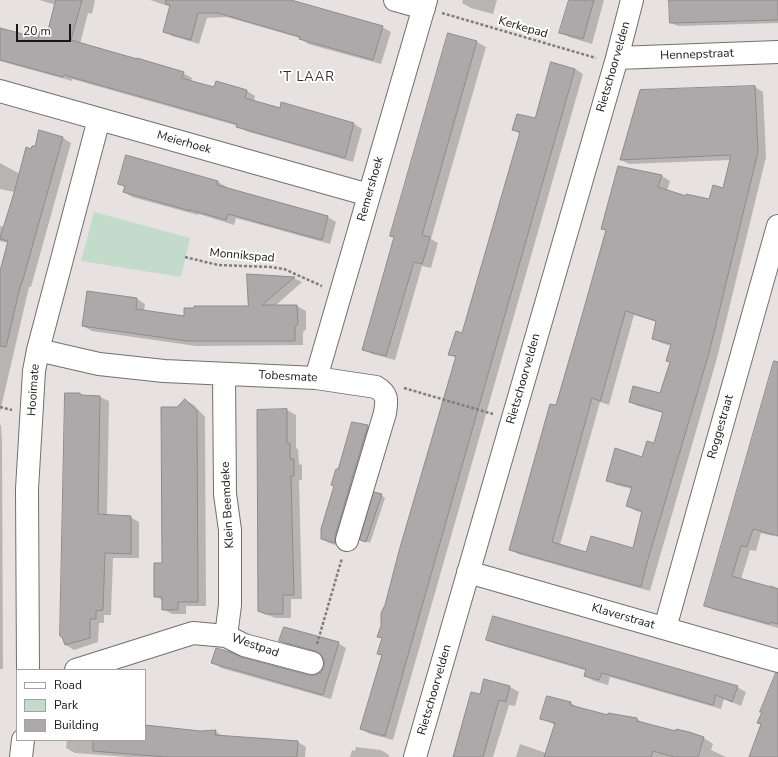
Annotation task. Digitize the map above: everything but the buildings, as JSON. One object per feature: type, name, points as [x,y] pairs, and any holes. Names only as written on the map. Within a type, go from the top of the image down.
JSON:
[{"type":"street","points":[[395,0],[425,4]]},
{"type":"street","name":"Rietschoorvelden","points":[[415,757],[617,58],[632,0]]},
{"type":"street","name":"Remershoek","points":[[316,378],[425,4]]},
{"type":"street","name":"Hennepstraat","points":[[617,58],[778,52]]},
{"type":"street","name":"Meierhoek","points":[[0,91],[369,195]]},
{"type":"street","name":"Hooimate","points":[[28,669],[27,489],[34,370],[99,119]]},
{"type":"street","name":"Roggestraat","points":[[665,628],[778,226]]},
{"type":"street","name":"Tobesmate","points":[[38,350],[99,364],[164,372],[316,378],[376,387],[382,390],[385,396]]},
{"type":"street","name":"Klein Beemdeke","points":[[224,374],[225,494],[230,530],[230,605],[226,636]]},
{"type":"street","points":[[347,540],[385,413],[385,396]]},
{"type":"street","name":"Klaverstraat","points":[[468,572],[778,661]]},
{"type":"street","name":"Westpad","points":[[79,669],[193,633],[226,636],[244,645],[312,663]]},
{"type":"street","points":[[21,757],[23,741]]},
{"type":"path","name":"Kerkepad","points":[[425,4],[596,58],[617,58]]},
{"type":"path","name":"Monnikspad","points":[[185,257],[218,265],[271,267],[284,269],[340,294]]},
{"type":"path","points":[[385,396],[401,388],[512,419]]},
{"type":"path","points":[[312,663],[347,540]]},
{"type":"green space","points":[[94,212],[190,238],[181,277],[81,261]]},
{"type":"district","name":"’T LAAR","points":[[307,78]]}]
